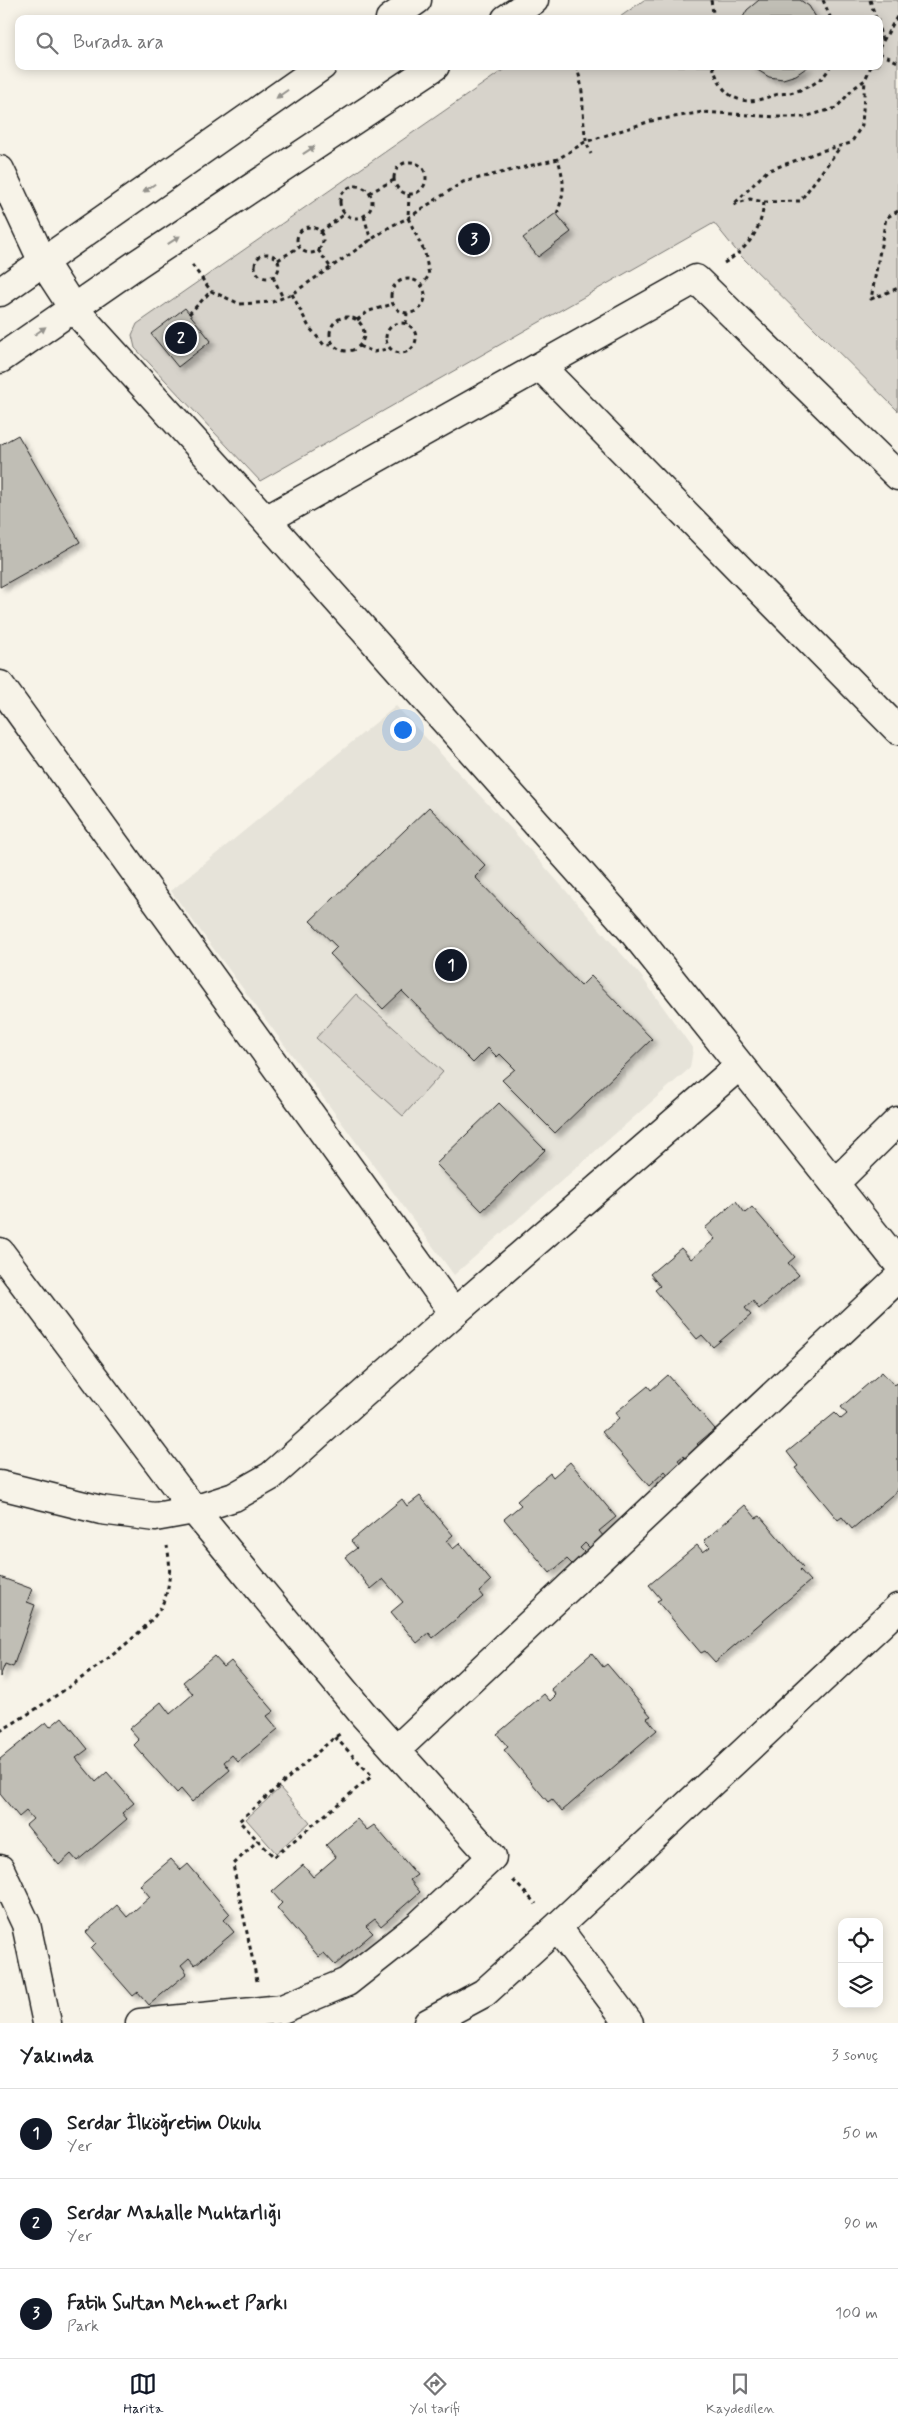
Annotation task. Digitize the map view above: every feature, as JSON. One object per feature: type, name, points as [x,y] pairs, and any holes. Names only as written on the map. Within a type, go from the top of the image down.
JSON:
[{"type":"street","points":[[396,15],[417,0]]},
{"type":"street","points":[[512,15],[534,0]]},
{"type":"street","points":[[0,292],[316,70]]},
{"type":"street","points":[[0,359],[173,240],[429,70]]},
{"type":"street","points":[[0,170],[43,262],[73,308],[266,520],[634,933],[898,1263]]},
{"type":"street","points":[[266,520],[696,280],[898,476]]},
{"type":"street","points":[[541,367],[898,730]]},
{"type":"street","points":[[0,685],[454,1313]]},
{"type":"street","points":[[0,1485],[101,1510],[155,1517],[194,1510],[234,1497],[271,1476],[454,1313],[740,1066]]},
{"type":"street","points":[[835,1182],[898,1121]]},
{"type":"street","points":[[0,1252],[194,1510],[363,1714],[492,1857],[418,1926],[348,1982],[282,2009],[140,2023]]},
{"type":"street","points":[[396,1750],[898,1278]]},
{"type":"street","points":[[428,2023],[484,1993],[898,1608]]},
{"type":"street","points":[[0,1869],[26,1924],[47,2023]]},
{"type":"street","points":[[557,1927],[629,2023]]},
{"type":"path","points":[[711,0],[713,15]]},
{"type":"path","points":[[823,0],[829,15]]},
{"type":"path","points":[[870,0],[875,15]]},
{"type":"path","points":[[883,42],[898,15]]},
{"type":"path","points":[[883,55],[898,62]]},
{"type":"path","points":[[577,70],[584,98],[585,142],[591,154]]},
{"type":"path","points":[[714,70],[726,92],[740,100],[755,101],[777,94],[789,94],[818,82],[827,70]]},
{"type":"path","points":[[841,145],[800,201],[764,202],[750,199],[733,205],[767,171],[841,145],[852,143],[862,124],[865,80],[869,70]]},
{"type":"path","points":[[173,240],[212,291],[240,304],[272,302],[292,294],[391,226],[408,218],[463,182],[558,159],[585,142],[651,121],[703,112],[804,117],[836,108],[854,88],[865,80]]},
{"type":"path","points":[[557,214],[564,194],[563,175],[558,159]]},
{"type":"path","points":[[409,162],[419,165],[425,173],[425,183],[419,191],[408,194],[399,189],[394,180],[396,169],[409,162]]},
{"type":"path","points":[[368,193],[394,180]]},
{"type":"path","points":[[355,186],[368,193],[372,203],[364,216],[354,218],[344,214],[340,204],[345,190],[355,186]]},
{"type":"path","points":[[408,194],[408,218],[425,254],[429,275],[422,286]]},
{"type":"path","points":[[696,280],[739,254],[750,243],[763,216],[764,202]]},
{"type":"path","points":[[898,211],[886,218],[871,299],[898,288]]},
{"type":"path","points":[[320,232],[344,214]]},
{"type":"path","points":[[364,216],[371,241]]},
{"type":"path","points":[[313,228],[320,232],[323,240],[318,250],[306,252],[300,247],[298,238],[302,231],[313,228]]},
{"type":"path","points":[[278,260],[300,247]]},
{"type":"path","points":[[318,250],[331,268]]},
{"type":"path","points":[[268,254],[278,260],[278,271],[272,277],[264,278],[258,274],[256,263],[260,256],[268,254]]},
{"type":"path","points":[[272,277],[284,298]]},
{"type":"path","points":[[413,280],[422,286],[425,296],[424,302],[418,310],[407,313],[401,312],[393,304],[392,293],[398,283],[413,280]]},
{"type":"path","points":[[189,314],[212,291]]},
{"type":"path","points":[[292,294],[309,326],[324,345],[329,345],[331,342]]},
{"type":"path","points":[[357,320],[369,311],[393,304]]},
{"type":"path","points":[[406,324],[397,324],[389,330],[386,339],[390,348],[398,353],[412,349],[416,335],[406,324],[407,313]]},
{"type":"path","points":[[346,317],[357,320],[364,330],[359,346],[355,349],[344,351],[331,342],[330,330],[336,321],[346,317]]},
{"type":"path","points":[[359,346],[374,352],[390,348]]},
{"type":"path","points":[[0,1731],[24,1717],[102,1663],[141,1630],[161,1607],[169,1584],[170,1560],[161,1516]]},
{"type":"path","points":[[335,1738],[372,1776],[274,1857],[239,1821],[335,1738],[363,1714]]},
{"type":"path","points":[[258,1840],[232,1865],[264,2011]]},
{"type":"path","points":[[492,1857],[557,1927]]},
{"type":"shaded area","points":[[644,0],[898,0],[898,411],[739,254],[714,223],[260,481],[135,348],[132,335],[137,324],[503,70],[883,70],[883,15],[623,15]]},
{"type":"shaded area","points":[[396,706],[515,833],[641,976],[693,1049],[690,1068],[454,1275],[171,891]]},
{"type":"shaded area","points":[[356,994],[443,1072],[403,1116],[316,1038]]},
{"type":"shaded area","points":[[280,1788],[310,1822],[276,1853],[246,1819]]},
{"type":"building","points":[[759,0],[800,0],[809,6],[815,15],[744,15],[747,10]]},
{"type":"building","points":[[758,70],[803,70],[796,75],[783,79],[769,77]]},
{"type":"building","points":[[556,213],[571,232],[538,257],[523,238]]},
{"type":"building","points":[[185,308],[211,341],[178,367],[151,334]]},
{"type":"building","points":[[18,435],[80,542],[0,587],[0,445]]},
{"type":"building","points":[[429,807],[486,866],[475,877],[581,986],[591,976],[652,1039],[555,1133],[502,1080],[515,1069],[500,1054],[497,1057],[488,1048],[473,1063],[402,991],[383,1009],[330,954],[337,947],[310,921]]},
{"type":"building","points":[[499,1103],[545,1150],[482,1211],[436,1164]]},
{"type":"building","points":[[736,1201],[745,1213],[752,1207],[795,1257],[788,1263],[799,1275],[759,1309],[753,1301],[745,1308],[751,1315],[713,1347],[702,1335],[697,1339],[655,1290],[660,1286],[650,1274],[681,1248],[691,1259],[715,1239],[705,1228]]},
{"type":"building","points":[[882,1372],[894,1385],[898,1383],[898,1490],[852,1529],[842,1517],[838,1520],[795,1468],[798,1466],[787,1452],[835,1413],[841,1419],[847,1414],[841,1407]]},
{"type":"building","points":[[668,1375],[715,1429],[697,1444],[702,1449],[689,1461],[683,1456],[678,1460],[683,1466],[670,1477],[665,1471],[649,1486],[602,1432],[619,1418],[615,1413],[648,1386],[651,1390]]},
{"type":"building","points":[[570,1462],[616,1517],[599,1531],[604,1537],[590,1548],[585,1543],[580,1548],[585,1553],[572,1564],[567,1559],[550,1573],[504,1519],[521,1505],[517,1501],[550,1473],[553,1477]]},
{"type":"building","points":[[420,1496],[453,1535],[446,1541],[453,1549],[460,1543],[491,1581],[479,1592],[483,1597],[433,1638],[429,1633],[417,1643],[391,1612],[403,1602],[383,1579],[371,1589],[345,1557],[357,1548],[351,1541],[402,1499],[407,1506]]},
{"type":"building","points":[[745,1505],[756,1518],[760,1516],[803,1567],[800,1570],[810,1581],[715,1662],[705,1651],[701,1653],[657,1601],[661,1599],[649,1585],[697,1545],[703,1552],[710,1547],[704,1541]]},
{"type":"building","points":[[0,1577],[32,1589],[27,1602],[35,1605],[13,1667],[5,1664],[0,1677]]},
{"type":"building","points":[[592,1653],[603,1667],[607,1664],[651,1716],[647,1718],[657,1730],[562,1811],[552,1799],[548,1802],[504,1750],[508,1747],[497,1734],[544,1694],[550,1701],[556,1695],[551,1689]]},
{"type":"building","points":[[214,1656],[224,1667],[231,1661],[274,1711],[267,1716],[278,1729],[238,1762],[232,1755],[224,1762],[230,1770],[192,1802],[181,1789],[177,1793],[134,1745],[139,1740],[129,1729],[161,1702],[170,1714],[193,1694],[183,1682]]},
{"type":"building","points":[[62,1717],[88,1749],[76,1758],[96,1782],[107,1772],[134,1803],[122,1813],[127,1819],[77,1861],[71,1854],[59,1865],[26,1825],[33,1819],[26,1811],[19,1817],[0,1794],[0,1759],[46,1722],[50,1727]]},
{"type":"building","points":[[357,1819],[367,1830],[374,1825],[417,1875],[410,1880],[420,1892],[381,1926],[375,1919],[366,1926],[373,1933],[335,1965],[324,1953],[319,1957],[277,1908],[282,1903],[272,1892],[303,1865],[313,1877],[336,1857],[326,1845]]},
{"type":"building","points":[[171,1859],[181,1870],[188,1864],[230,1914],[224,1920],[234,1932],[195,1965],[189,1958],[181,1965],[187,1973],[149,2005],[138,1992],[133,1996],[91,1948],[96,1943],[86,1932],[117,1905],[127,1917],[150,1897],[140,1885]]},
{"type":"place","name":"Fatih Sultan Mehmet Parkı","points":[[474,239]]},
{"type":"place","name":"Serdar Mahalle Muhtarlığı","points":[[181,338]]},
{"type":"place","name":"Serdar İlköğretim Okulu","points":[[451,965]]}]
